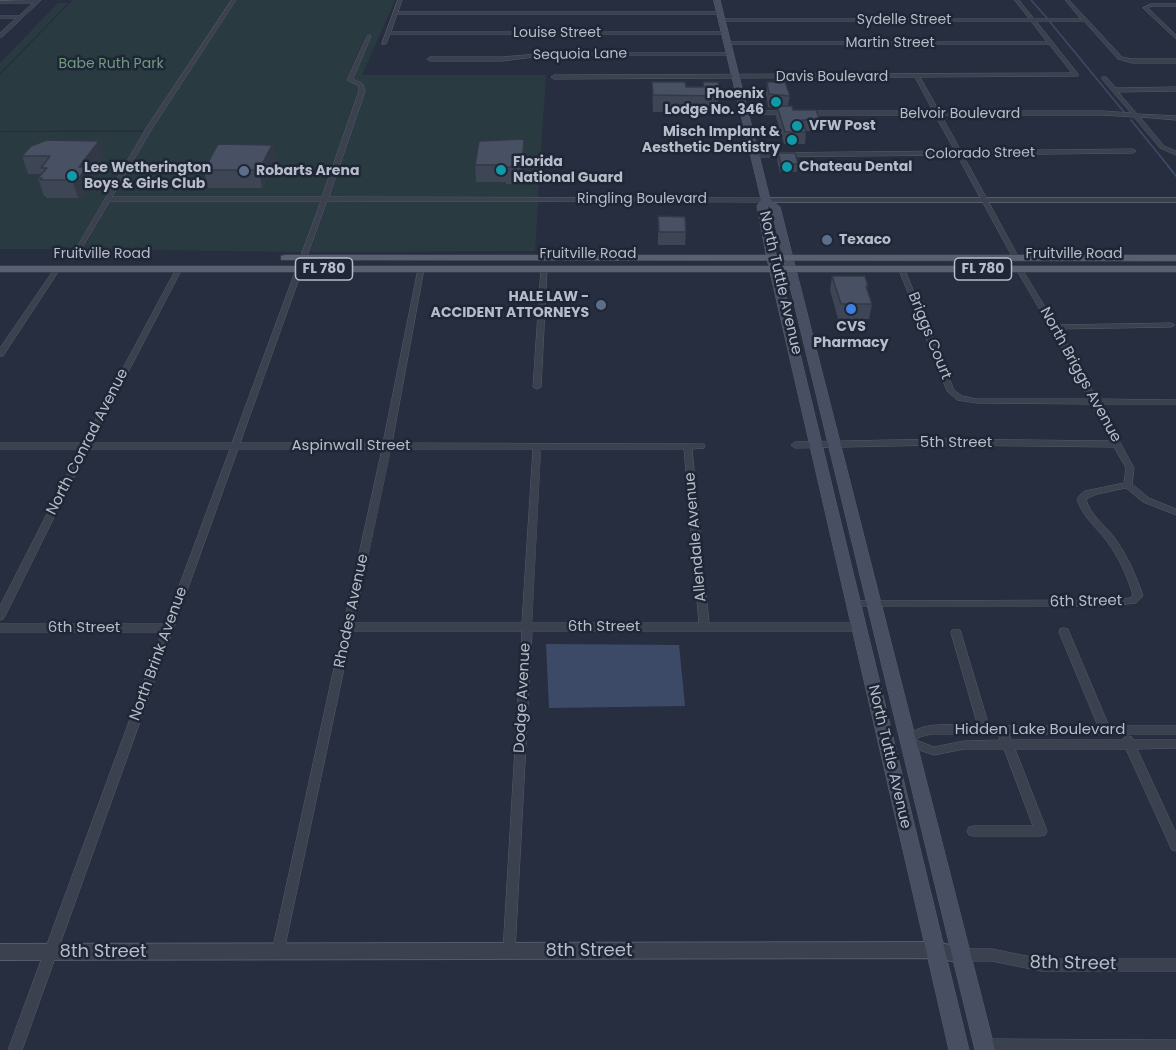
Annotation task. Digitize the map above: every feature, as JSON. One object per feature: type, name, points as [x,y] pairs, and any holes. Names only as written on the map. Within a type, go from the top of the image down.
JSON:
[{"type":"main road","points":[[717,0],[766,200]]},
{"type":"main road","name":"North Tuttle Avenue","points":[[959,1050],[817,446],[781,265],[775,207],[766,200],[762,206],[781,265],[835,445],[984,1048]]},
{"type":"main road","name":"Fruitville Road","points":[[0,269],[179,269],[302,264],[422,269],[781,265],[902,270],[1018,264],[1060,258],[1176,258]]},
{"type":"main road","name":"Fruitville Road","points":[[0,259],[302,264],[1018,264],[1176,269]]},
{"type":"street","points":[[73,259],[147,130],[234,0]]},
{"type":"street","points":[[384,43],[400,0]]},
{"type":"street","points":[[1017,0],[1052,43]]},
{"type":"street","points":[[1067,0],[1118,57],[1176,61]]},
{"type":"street","points":[[0,2],[38,1]]},
{"type":"street","points":[[1,33],[38,1]]},
{"type":"street","points":[[1176,5],[1146,6],[1145,8],[1176,38]]},
{"type":"street","name":"Sydelle Street","points":[[396,13],[1085,20]]},
{"type":"street","points":[[0,17],[20,16]]},
{"type":"street","name":"Louise Street","points":[[388,33],[725,33]]},
{"type":"street","name":"North Brink Avenue","points":[[15,1050],[53,952],[168,628],[325,199],[362,91],[361,85],[350,80],[369,36]]},
{"type":"street","name":"Martin Street","points":[[728,43],[1052,43]]},
{"type":"street","name":"Davis Boulevard","points":[[554,77],[1074,76],[1076,73],[1052,43]]},
{"type":"street","name":"Sequoia Lane","points":[[430,59],[502,59],[550,54],[730,54]]},
{"type":"street","name":"North Briggs Avenue","points":[[917,76],[1118,444],[1130,468],[1128,485]]},
{"type":"street","points":[[1104,78],[1167,150],[1176,153]]},
{"type":"street","points":[[1114,90],[1176,89]]},
{"type":"street","name":"Belvoir Boulevard","points":[[745,113],[1104,113],[1176,118]]},
{"type":"street","name":"Colorado Street","points":[[755,155],[960,155],[1133,151]]},
{"type":"street","name":"Ringling Boulevard","points":[[109,199],[1176,200]]},
{"type":"street","points":[[0,354],[57,269]]},
{"type":"street","name":"North Conrad Avenue","points":[[0,616],[86,445],[179,269]]},
{"type":"street","name":"Rhodes Avenue","points":[[278,951],[387,446],[422,269]]},
{"type":"street","points":[[537,387],[544,269]]},
{"type":"street","name":"Briggs Court","points":[[902,270],[951,392],[960,399],[1094,402]]},
{"type":"street","points":[[1054,327],[1171,326]]},
{"type":"street","points":[[1094,402],[1176,402]]},
{"type":"street","name":"5th Street","points":[[795,445],[940,442],[1118,444]]},
{"type":"street","name":"Aspinwall Street","points":[[0,446],[701,446]]},
{"type":"street","name":"Dodge Avenue","points":[[509,951],[537,446]]},
{"type":"street","name":"Allendale Avenue","points":[[688,446],[704,627]]},
{"type":"street","points":[[1128,485],[1146,500],[1176,512]]},
{"type":"street","name":"6th Street","points":[[854,604],[1109,603],[1137,599],[1135,587],[1117,549],[1084,508],[1081,499],[1082,495],[1089,492],[1128,485]]},
{"type":"street","name":"6th Street","points":[[348,627],[859,627]]},
{"type":"street","name":"6th Street","points":[[0,628],[168,628]]},
{"type":"street","points":[[1064,632],[1105,730]]},
{"type":"street","points":[[956,633],[985,730]]},
{"type":"street","name":"Hidden Lake Boulevard","points":[[908,742],[924,730],[1176,730]]},
{"type":"street","points":[[1123,730],[1176,846]]},
{"type":"street","points":[[973,831],[1041,831],[1002,731]]},
{"type":"street","points":[[908,742],[934,751],[964,745],[1176,744]]},
{"type":"street","name":"8th Street","points":[[0,952],[936,950],[962,955],[992,955],[1041,965],[1176,965]]},
{"type":"street","points":[[984,1048],[1176,1047]]},
{"type":"green space","name":"Babe Ruth Park","points":[[73,0],[234,0],[148,130],[0,131],[0,75]]},
{"type":"green space","points":[[237,0],[395,0],[362,75],[546,75],[538,197],[330,197],[365,91],[364,84],[354,79],[371,35],[366,35],[346,80],[358,85],[359,91],[322,197],[113,197],[151,130]]},
{"type":"green space","points":[[58,3],[68,3],[0,73],[0,63]]},
{"type":"green space","points":[[0,132],[143,132],[75,249],[0,249]]},
{"type":"green space","points":[[111,201],[321,201],[302,252],[83,249]]},
{"type":"green space","points":[[328,201],[538,201],[535,251],[310,252]]},
{"type":"water","points":[[546,644],[679,645],[685,706],[549,708]]},
{"type":"building","points":[[652,82],[685,82],[686,87],[704,87],[703,82],[718,82],[720,91],[715,91],[716,96],[653,95]]},
{"type":"building","points":[[767,82],[785,82],[790,96],[769,94]]},
{"type":"building","points":[[777,106],[792,106],[793,110],[816,110],[820,120],[802,120],[806,132],[785,132]]},
{"type":"building","points":[[524,139],[522,167],[475,165],[479,141]]},
{"type":"building","points":[[47,140],[99,141],[79,167],[87,167],[79,178],[41,180],[42,178],[38,178],[47,168],[41,168],[50,156],[22,156],[31,146]]},
{"type":"building","points":[[218,144],[272,145],[259,170],[204,170]]},
{"type":"building","points":[[778,153],[795,153],[798,164],[781,164]]},
{"type":"building","points":[[658,216],[685,217],[686,232],[659,232]]},
{"type":"building","points":[[832,276],[865,276],[872,304],[841,304]]},
{"type":"waterway","points":[[1031,0],[1047,18]]},
{"type":"waterway","points":[[1050,22],[1124,112]]},
{"type":"waterway","points":[[1131,120],[1169,167]]},
{"type":"waterway","points":[[1168,166],[1176,176]]},
{"type":"place","name":"Phoenix Lodge No. 346","points":[[776,102]]},
{"type":"place","name":"VFW Post","points":[[797,126]]},
{"type":"place","name":"Misch Implant & Aesthetic Dentistry","points":[[792,140]]},
{"type":"place","name":"Chateau Dental","points":[[787,167]]},
{"type":"place","name":"Florida National Guard","points":[[501,170]]},
{"type":"place","name":"Robarts Arena","points":[[244,171]]},
{"type":"place","name":"Lee Wetherington Boys & Girls Club","points":[[72,176]]},
{"type":"place","name":"Texaco","points":[[827,240]]},
{"type":"place","name":"HALE LAW - ACCIDENT ATTORNEYS","points":[[601,305]]},
{"type":"place","name":"CVS Pharmacy","points":[[851,309]]}]
